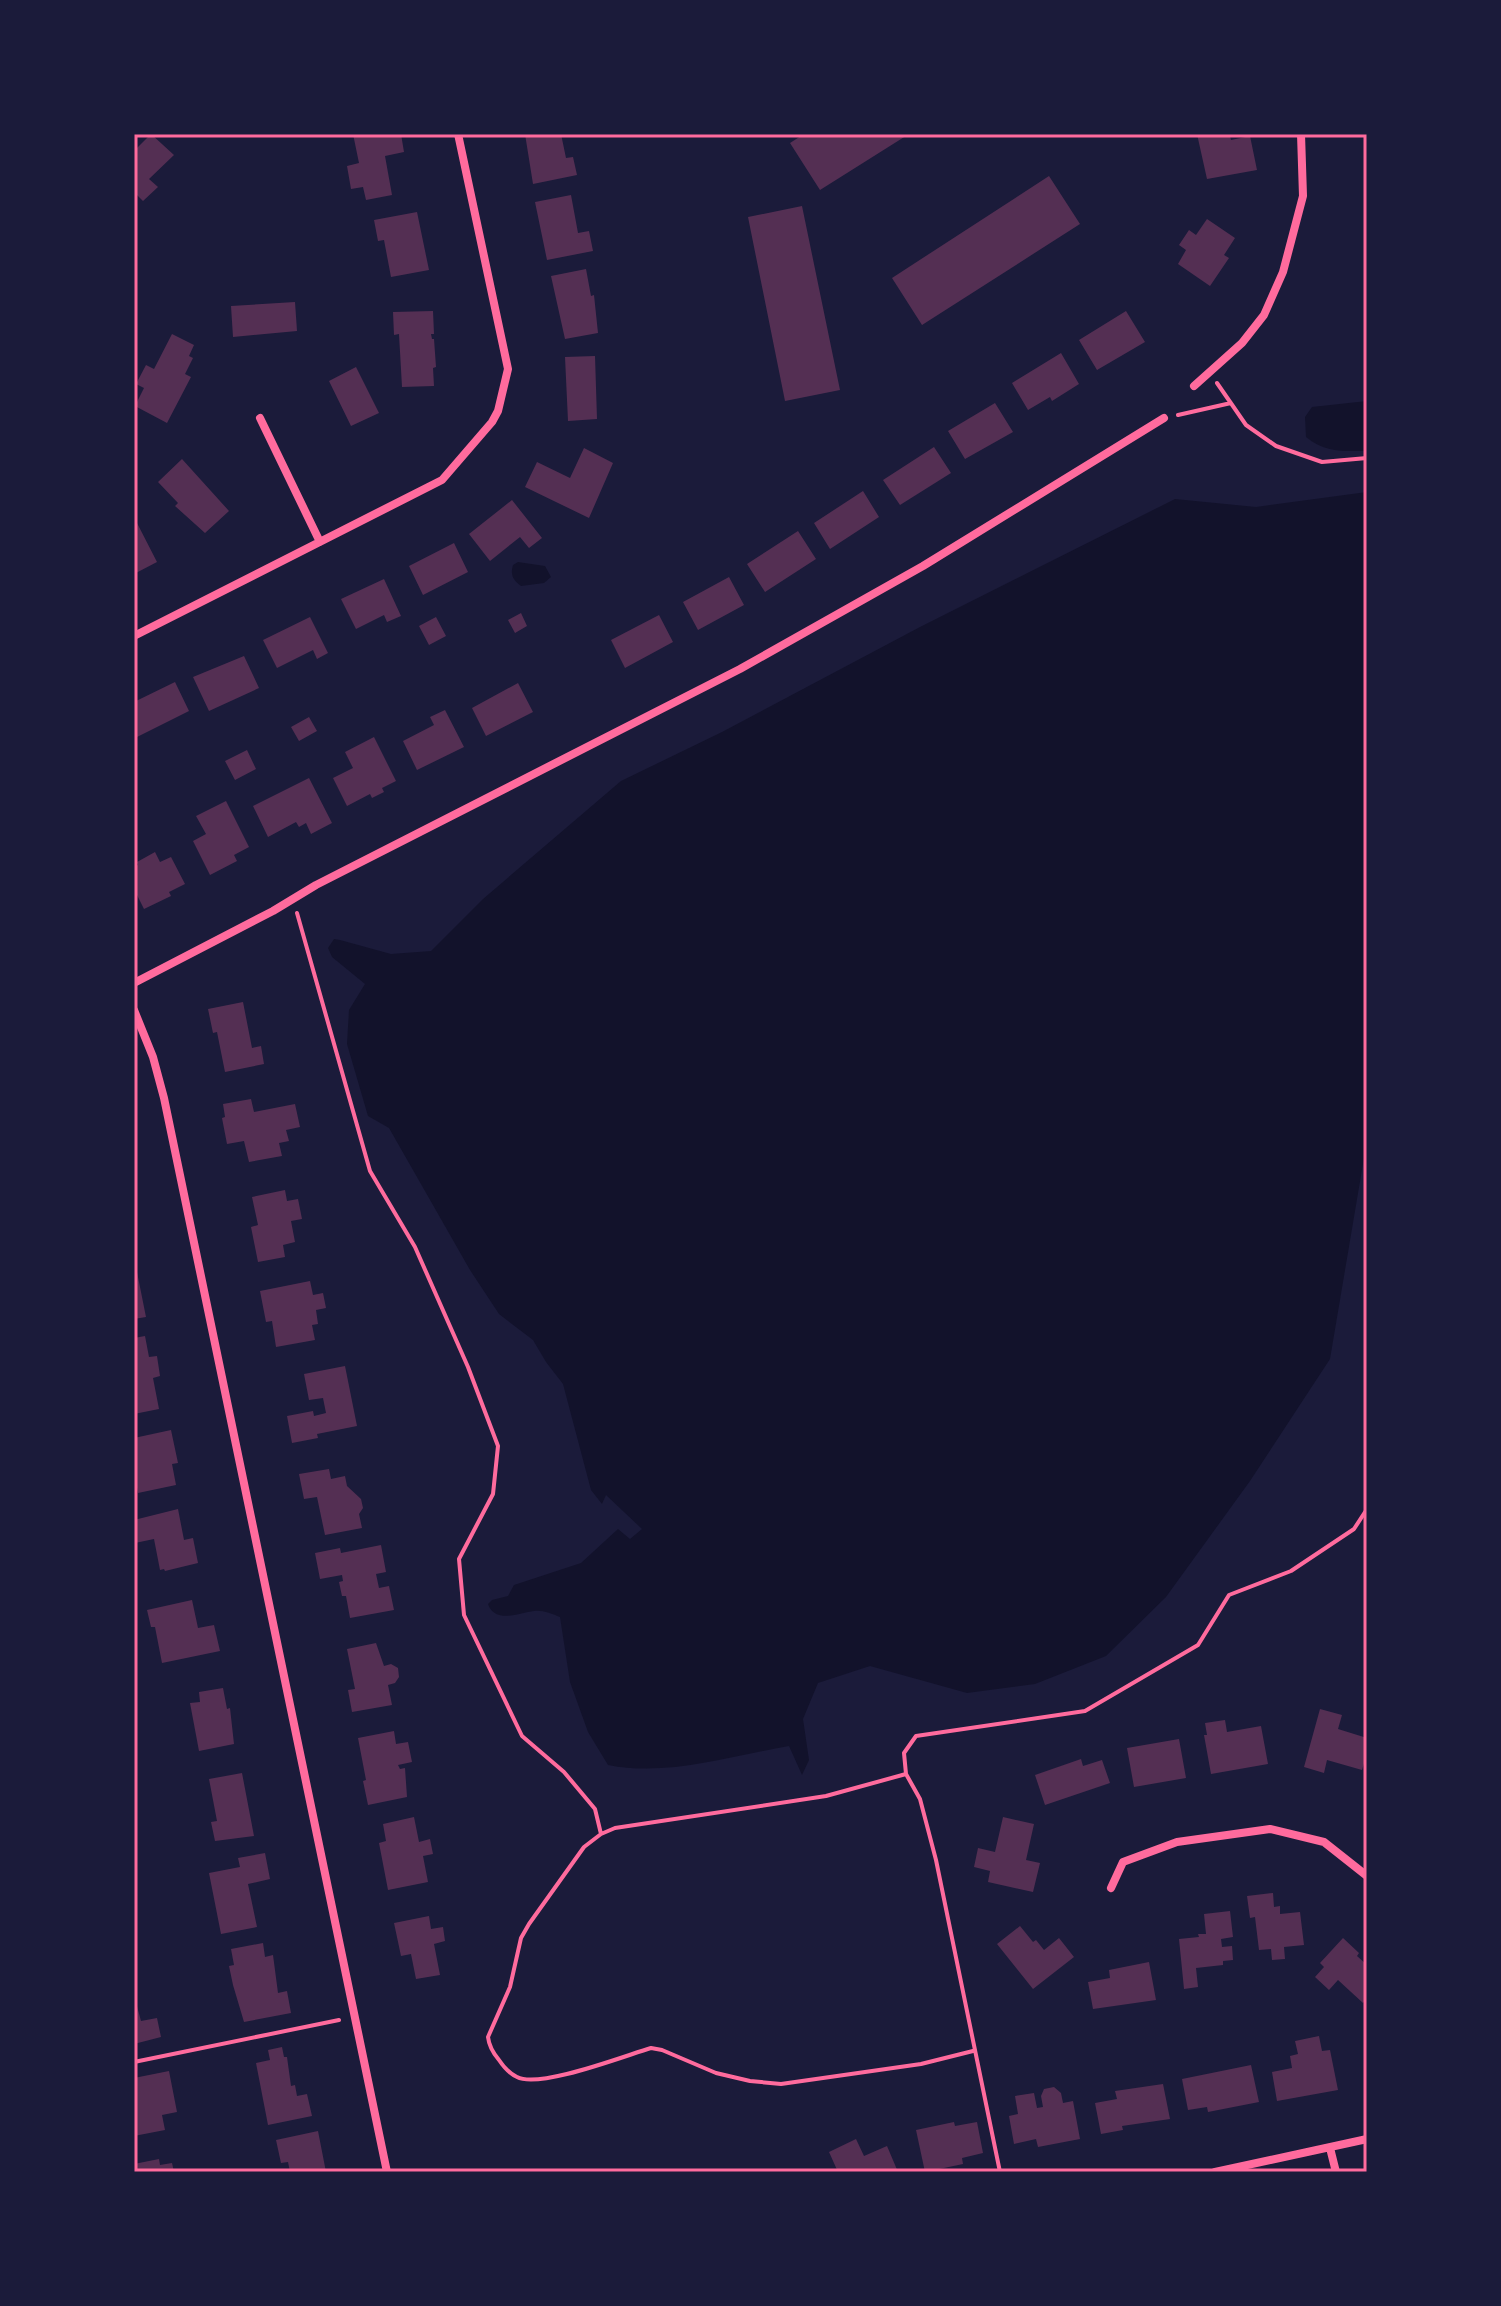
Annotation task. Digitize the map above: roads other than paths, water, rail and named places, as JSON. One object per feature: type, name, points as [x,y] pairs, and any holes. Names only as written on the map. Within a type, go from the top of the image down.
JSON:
[{"type":"street","points":[[134,636],[442,480],[492,422],[498,411],[508,369],[458,134]]},
{"type":"street","points":[[1194,386],[1242,343],[1264,315],[1283,272],[1303,196],[1301,134]]},
{"type":"street","points":[[260,418],[320,542]]},
{"type":"street","points":[[134,983],[316,885],[753,662],[923,566],[1164,418]]},
{"type":"street","points":[[134,1010],[153,1057],[167,1114],[387,2172]]},
{"type":"street","points":[[1111,1888],[1123,1862],[1177,1842],[1270,1829],[1324,1842],[1367,1876]]},
{"type":"street","points":[[1215,2172],[1367,2139]]},
{"type":"street","points":[[1330,2148],[1336,2172]]}]
